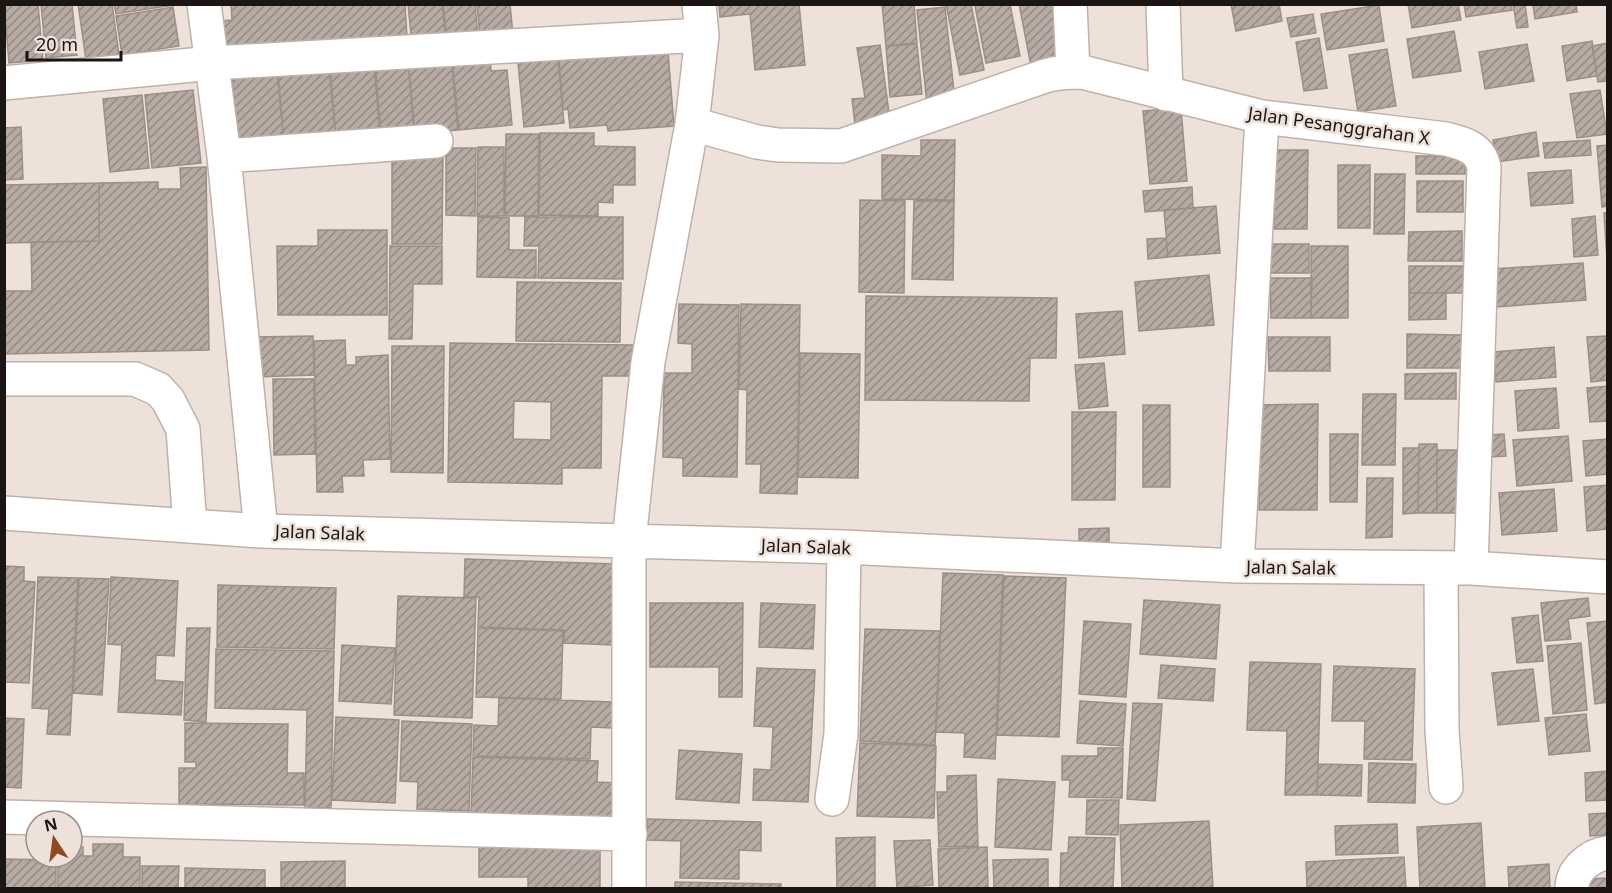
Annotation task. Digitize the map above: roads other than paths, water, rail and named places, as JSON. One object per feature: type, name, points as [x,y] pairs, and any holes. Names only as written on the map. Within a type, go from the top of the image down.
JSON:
[{"type":"street","points":[[204,4],[224,156],[261,531]]},
{"type":"street","points":[[1070,4],[1073,72]]},
{"type":"street","points":[[1163,4],[1166,94]]},
{"type":"street","points":[[4,83],[701,20],[692,124],[648,362],[629,541],[629,888]]},
{"type":"street","name":"Jalan Pesanggrahan X","points":[[692,124],[757,142],[778,145],[841,146],[1057,72],[1082,72],[1262,117],[1446,139],[1461,142],[1473,148],[1483,160],[1483,217],[1442,730],[1446,787]]},
{"type":"street","points":[[1237,566],[1262,117]]},
{"type":"street","points":[[224,156],[436,141]]},
{"type":"street","points":[[4,380],[135,380],[158,389],[168,400],[183,429],[190,526]]},
{"type":"street","name":"Jalan Salak","points":[[4,513],[261,531],[844,547],[1237,566],[1456,568],[1608,577]]},
{"type":"street","points":[[832,799],[841,734],[844,547]]},
{"type":"street","points":[[4,817],[630,834]]},
{"type":"street","points":[[1572,888],[1576,874],[1582,865],[1600,854],[1608,854]]}]
